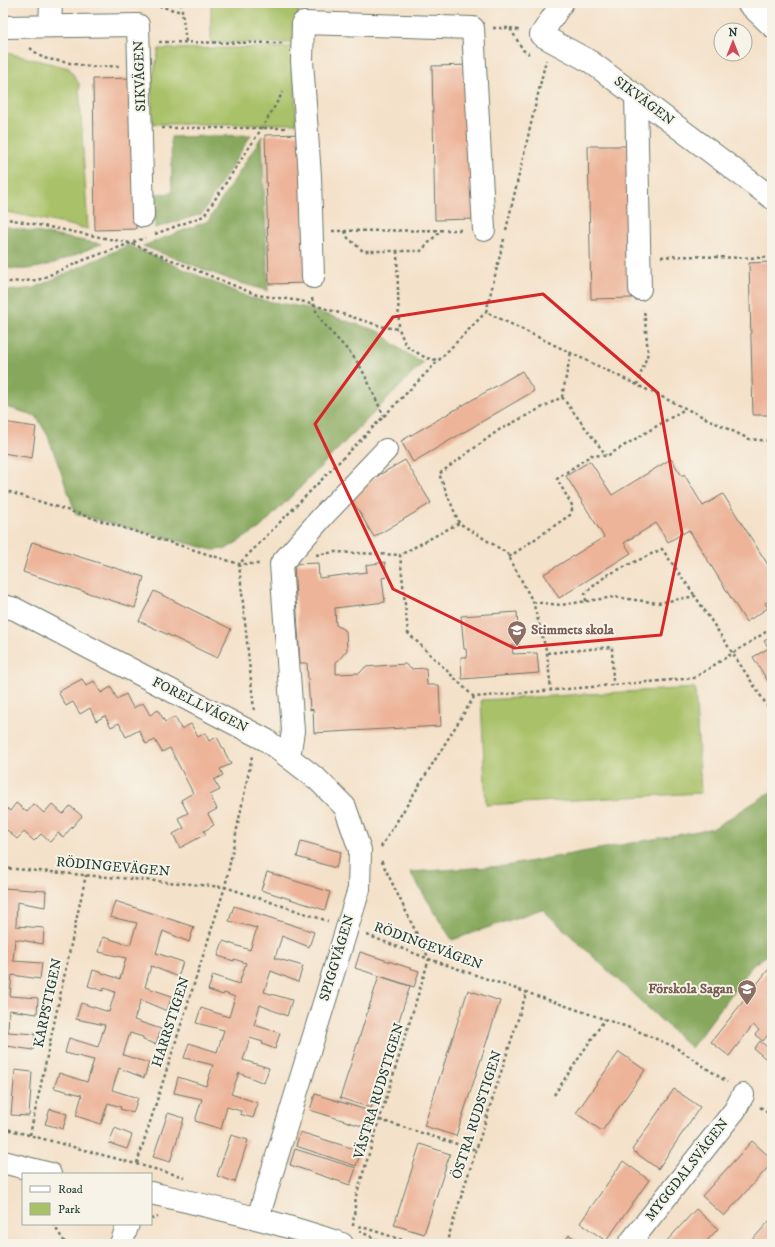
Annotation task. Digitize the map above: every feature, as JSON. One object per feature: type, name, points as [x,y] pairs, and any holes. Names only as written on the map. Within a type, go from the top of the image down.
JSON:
[{"type":"street","points":[[50,25],[51,3]]},
{"type":"street","name":"SIKVÄGEN","points":[[562,3],[542,35],[591,62],[772,198]]},
{"type":"street","points":[[748,3],[772,26]]},
{"type":"street","points":[[313,277],[303,23],[473,28],[484,230]]},
{"type":"street","name":"SIKVÄGEN","points":[[6,26],[138,25],[142,128],[143,216]]},
{"type":"street","points":[[636,95],[640,289]]},
{"type":"street","points":[[289,757],[293,731],[281,564],[323,516],[386,450]]},
{"type":"street","name":"FORELLVÄGEN","points":[[3,606],[14,609],[256,734]]},
{"type":"street","name":"SPIGGVÄGEN","points":[[256,734],[317,779],[345,807],[360,850],[359,889],[258,1218]]},
{"type":"street","name":"MYGGDALSVÄGEN","points":[[629,1244],[735,1110],[743,1095]]},
{"type":"street","points":[[3,1162],[46,1173]]},
{"type":"street","points":[[152,1193],[298,1229],[347,1233]]},
{"type":"street","points":[[121,1244],[128,1225]]},
{"type":"path","points":[[147,3],[182,12]]},
{"type":"path","points":[[181,3],[186,42]]},
{"type":"path","points":[[3,280],[8,282],[38,280],[84,260],[204,216],[262,128],[303,52],[258,43],[155,42],[138,25]]},
{"type":"path","points":[[6,26],[17,38],[43,58],[91,67],[140,65]]},
{"type":"path","points":[[473,28],[510,28],[523,50],[532,56]]},
{"type":"path","points":[[539,57],[546,57],[486,312],[749,439],[772,441]]},
{"type":"path","points":[[142,128],[307,128]]},
{"type":"path","points":[[3,218],[130,243],[258,295],[301,301],[384,327],[399,329]]},
{"type":"path","points":[[311,231],[506,230]]},
{"type":"path","points":[[345,231],[348,238],[363,251],[421,251],[440,231]]},
{"type":"path","points":[[397,251],[399,329],[406,346],[426,358],[437,360]]},
{"type":"path","points":[[640,259],[675,256],[750,259],[772,257]]},
{"type":"path","points":[[313,277],[311,288],[313,305],[321,318],[358,363],[384,416]]},
{"type":"path","points":[[637,385],[648,353],[640,289]]},
{"type":"path","points":[[571,352],[562,397],[607,456]]},
{"type":"path","points":[[551,690],[547,653],[533,602],[507,553],[459,523],[439,474],[499,430],[562,397]]},
{"type":"path","points":[[509,557],[570,515],[573,507],[556,479],[591,455],[607,456],[685,409]]},
{"type":"path","points":[[3,490],[239,564]]},
{"type":"path","points":[[284,561],[335,552],[400,555],[459,523]]},
{"type":"path","points":[[586,601],[585,593],[608,575],[662,549],[695,596],[731,653],[772,713]]},
{"type":"path","points":[[400,555],[408,633],[474,696],[694,678],[772,628]]},
{"type":"path","points":[[533,602],[561,605],[614,597],[658,603],[695,596]]},
{"type":"path","points":[[547,653],[612,647],[613,685]]},
{"type":"path","points":[[430,959],[378,853],[474,696]]},
{"type":"path","name":"FORELLVÄGEN","points":[[225,888],[256,734]]},
{"type":"path","name":"RÖDINGEVÄGEN","points":[[3,868],[225,888],[347,927],[430,959],[605,1019],[675,1047],[714,1072],[772,1116]]},
{"type":"path","name":"KARPSTIGEN","points":[[30,1136],[86,875]]},
{"type":"path","name":"HARRSTIGEN","points":[[137,1164],[225,888]]},
{"type":"path","name":"VÄSTRA RUDSTIGEN","points":[[347,1233],[356,1196],[430,959]]},
{"type":"path","name":"ÖSTRA RUDSTIGEN","points":[[446,1244],[527,991]]},
{"type":"path","points":[[554,1095],[605,1019]]},
{"type":"path","points":[[380,1120],[476,1150]]},
{"type":"path","points":[[3,1128],[188,1178]]},
{"type":"path","points":[[54,1225],[66,1244]]},
{"type":"path","points":[[359,1226],[415,1244]]},
{"type":"path","points":[[347,1233],[386,1244]]},
{"type":"highlighted area","points":[[543,294],[658,393],[682,533],[661,635],[514,648],[393,589],[315,424],[393,317]]},
{"type":"green space","points":[[211,3],[298,3],[300,43],[211,43]]},
{"type":"green space","points":[[295,47],[296,124],[153,124],[151,85],[159,49]]},
{"type":"green space","points":[[3,52],[69,68],[79,84],[88,229],[3,211]]},
{"type":"green space","points":[[251,135],[202,214],[155,228],[155,194],[172,193],[171,137]]},
{"type":"green space","points":[[262,136],[268,291],[234,281],[143,246],[208,221]]},
{"type":"green space","points":[[3,226],[101,244],[41,267],[16,269],[3,267]]},
{"type":"green space","points":[[128,245],[250,298],[302,307],[381,332],[400,349],[423,363],[260,528],[226,549],[213,550],[76,514],[48,436],[36,416],[3,406],[3,323],[8,291],[34,288]]},
{"type":"green space","points":[[695,688],[701,793],[486,805],[481,700]]},
{"type":"green space","points":[[772,791],[772,952],[754,964],[691,1048],[542,909],[452,940],[410,872],[505,866],[714,828]]},
{"type":"building","points":[[764,3],[772,3],[772,10]]},
{"type":"building","points":[[472,65],[475,219],[435,220],[432,66]]},
{"type":"building","points":[[134,78],[136,229],[95,230],[93,79]]},
{"type":"building","points":[[305,134],[309,283],[269,284],[265,135]]},
{"type":"building","points":[[588,146],[629,146],[632,298],[591,299]]},
{"type":"building","points":[[772,262],[772,415],[753,415],[749,263]]},
{"type":"building","points":[[522,371],[534,391],[413,462],[401,441]]},
{"type":"building","points":[[3,422],[36,427],[32,458],[3,453]]},
{"type":"building","points":[[671,459],[682,476],[684,474],[703,506],[723,494],[772,571],[772,599],[765,603],[768,608],[746,622],[689,530],[668,542],[656,523],[624,543],[631,553],[559,598],[544,574],[604,537],[566,476],[590,461],[612,495]]},
{"type":"building","points":[[405,460],[431,503],[374,537],[348,493]]},
{"type":"building","points":[[32,542],[144,577],[135,608],[23,572]]},
{"type":"building","points":[[385,562],[387,577],[382,578],[385,602],[335,608],[336,625],[346,631],[347,650],[338,661],[336,661],[336,674],[360,673],[365,667],[405,664],[411,669],[426,668],[427,685],[439,685],[441,726],[314,733],[313,709],[310,710],[307,663],[300,663],[294,564],[318,563],[319,578],[367,572],[366,565]]},
{"type":"building","points":[[154,591],[231,629],[217,658],[139,621]]},
{"type":"building","points":[[517,612],[519,645],[512,645],[513,654],[537,653],[539,673],[462,679],[461,657],[467,657],[466,649],[464,649],[461,616]]},
{"type":"building","points":[[772,636],[772,688],[753,657],[769,648],[764,641]]},
{"type":"building","points":[[82,679],[86,686],[94,681],[101,693],[111,687],[117,699],[126,694],[133,708],[143,703],[150,715],[158,710],[165,722],[175,717],[181,729],[191,724],[198,737],[205,733],[209,741],[217,737],[231,764],[220,769],[223,775],[214,780],[220,790],[210,795],[217,809],[208,814],[214,825],[204,831],[206,834],[180,848],[173,834],[184,828],[178,818],[188,813],[181,800],[193,793],[170,748],[162,752],[155,740],[146,744],[139,730],[126,737],[119,723],[111,727],[105,716],[96,721],[90,708],[80,714],[73,702],[66,706],[58,692]]},
{"type":"building","points":[[16,803],[27,812],[34,804],[44,813],[52,804],[63,814],[70,806],[82,816],[63,837],[58,833],[50,842],[41,834],[34,841],[24,832],[17,839],[7,830],[3,835],[3,805],[10,811]]},
{"type":"building","points":[[301,841],[341,852],[336,868],[297,857]]},
{"type":"building","points":[[267,872],[330,892],[325,910],[261,890]]},
{"type":"building","points":[[3,888],[46,891],[45,907],[17,902],[16,926],[44,928],[43,944],[15,939],[13,961],[42,963],[40,979],[12,975],[10,996],[38,998],[37,1014],[9,1010],[8,1032],[35,1034],[33,1050],[7,1046],[5,1069],[3,1069]]},
{"type":"building","points":[[115,901],[194,927],[189,942],[163,931],[156,953],[183,962],[178,977],[151,966],[145,987],[172,996],[167,1011],[141,1000],[134,1020],[161,1029],[156,1044],[143,1040],[143,1037],[130,1033],[123,1055],[149,1063],[144,1078],[119,1068],[112,1090],[138,1098],[133,1113],[108,1103],[101,1124],[76,1116],[82,1095],[54,1088],[59,1073],[87,1082],[94,1060],[65,1053],[69,1038],[98,1047],[105,1025],[76,1019],[81,1003],[109,1012],[115,992],[104,988],[103,991],[88,986],[93,970],[120,979],[126,958],[99,952],[103,937],[130,945],[137,923],[110,917]]},
{"type":"building","points":[[234,906],[314,932],[309,947],[282,936],[275,958],[303,966],[298,982],[271,971],[264,992],[292,1000],[287,1016],[260,1005],[254,1025],[280,1033],[275,1049],[262,1044],[263,1042],[250,1038],[243,1060],[269,1068],[264,1083],[239,1073],[231,1094],[258,1103],[253,1118],[240,1114],[241,1111],[227,1107],[221,1129],[195,1121],[202,1099],[174,1093],[178,1077],[206,1086],[213,1065],[184,1058],[189,1043],[217,1052],[224,1030],[196,1023],[201,1008],[229,1017],[235,997],[208,990],[213,975],[239,984],[246,963],[218,956],[223,941],[250,950],[257,928],[229,921]]},
{"type":"building","points":[[360,952],[419,971],[414,987],[355,968]]},
{"type":"building","points":[[772,965],[772,1040],[767,1036],[763,1041],[755,1035],[759,1030],[753,1025],[729,1056],[711,1042]]},
{"type":"building","points":[[379,976],[410,986],[371,1108],[340,1098]]},
{"type":"building","points":[[468,990],[500,1001],[456,1136],[424,1126]]},
{"type":"building","points":[[760,1041],[772,1051],[772,1057],[769,1061],[754,1049]]},
{"type":"building","points":[[619,1052],[645,1070],[602,1131],[576,1113]]},
{"type":"building","points":[[15,1070],[32,1072],[29,1116],[11,1115]]},
{"type":"building","points":[[674,1089],[700,1107],[658,1169],[632,1150]]},
{"type":"building","points":[[315,1094],[373,1112],[368,1128],[310,1110]]},
{"type":"building","points":[[50,1109],[67,1114],[63,1129],[45,1124]]},
{"type":"building","points":[[168,1113],[184,1118],[170,1162],[153,1157]]},
{"type":"building","points":[[115,1128],[132,1135],[127,1149],[109,1143]]},
{"type":"building","points":[[300,1132],[361,1151],[356,1166],[296,1146]]},
{"type":"building","points":[[231,1135],[248,1140],[235,1182],[217,1176]]},
{"type":"building","points":[[752,1141],[772,1159],[772,1163],[724,1216],[702,1196]]},
{"type":"building","points":[[420,1144],[450,1154],[424,1234],[394,1225]]},
{"type":"building","points":[[295,1149],[356,1168],[350,1185],[290,1165]]},
{"type":"building","points":[[623,1161],[649,1180],[606,1241],[580,1223]]},
{"type":"building","points":[[696,1209],[718,1229],[704,1244],[664,1244]]},
{"type":"building","points":[[772,1218],[772,1244],[757,1244],[752,1240]]},
{"type":"building","points":[[569,1235],[583,1244],[563,1244]]},
{"type":"place","name":"Stimmets skola","points":[[517,647]]},
{"type":"place","name":"Förskola Sagan","points":[[747,1006]]}]
